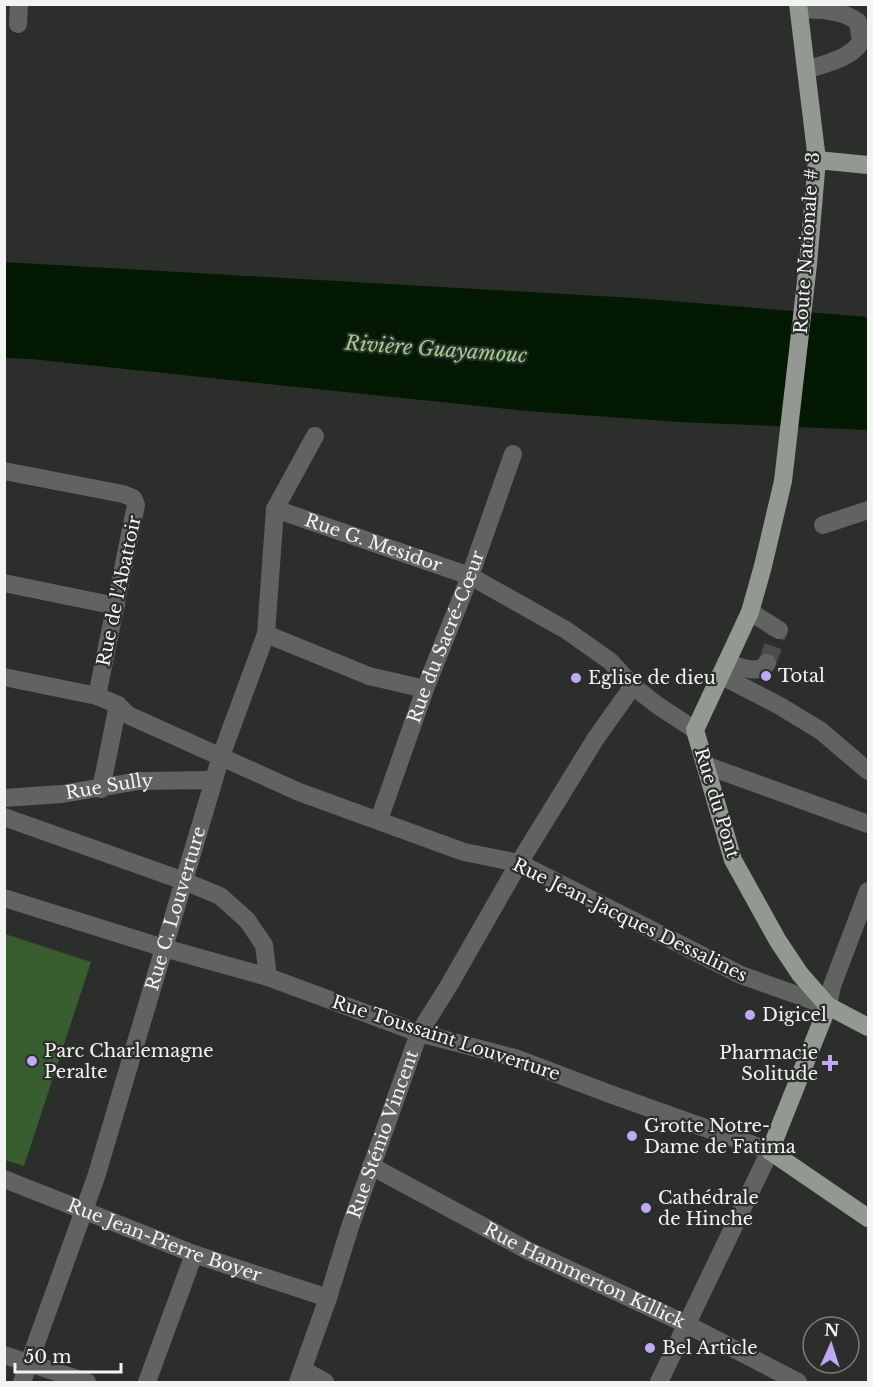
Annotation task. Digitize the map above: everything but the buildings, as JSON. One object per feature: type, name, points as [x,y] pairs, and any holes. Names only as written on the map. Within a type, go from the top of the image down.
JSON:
[{"type":"main road","name":"Route Nationale # 3","points":[[783,481],[808,264],[817,160],[806,70],[807,7]]},
{"type":"main road","points":[[817,160],[868,165]]},
{"type":"main road","name":"Rue du Pont","points":[[783,481],[764,566],[750,612],[695,730],[733,860],[778,941],[800,974],[828,1006]]},
{"type":"main road","points":[[770,1150],[828,1006]]},
{"type":"main road","name":"Rue Jean-Jacques Dessalines","points":[[828,1006],[868,1027]]},
{"type":"main road","name":"Rue Toussaint Louverture","points":[[770,1150],[868,1218]]},
{"type":"street","points":[[18,24],[20,4]]},
{"type":"street","points":[[806,70],[847,55],[861,42],[858,22],[850,16],[807,7]]},
{"type":"street","name":"Rue C. Louverture","points":[[22,1383],[85,1210],[221,756],[266,634],[275,509],[315,436]]},
{"type":"street","name":"Rue du Sacré-Cœur","points":[[379,820],[425,689],[470,576],[513,454]]},
{"type":"street","name":"Rue de l'Abattoir","points":[[4,471],[123,494],[133,498],[136,506],[98,696]]},
{"type":"street","name":"Rue G. Mesidor","points":[[275,509],[470,576],[566,630],[610,661],[633,686],[657,705],[695,730]]},
{"type":"street","points":[[823,525],[868,510]]},
{"type":"street","points":[[4,583],[116,606]]},
{"type":"street","points":[[750,612],[779,630]]},
{"type":"street","points":[[266,634],[369,676],[425,689]]},
{"type":"street","points":[[723,669],[758,670],[764,669],[767,663]]},
{"type":"street","points":[[723,669],[820,731],[868,771]]},
{"type":"street","name":"Rue Jean-Jacques Dessalines","points":[[4,677],[98,696],[118,705],[128,715],[299,792],[464,852],[519,863],[741,975],[828,1006]]},
{"type":"street","name":"Rue Sténio Vincent","points":[[301,1376],[350,1227],[419,1033],[596,738],[633,686]]},
{"type":"street","points":[[101,789],[118,705]]},
{"type":"street","points":[[705,765],[868,824]]},
{"type":"street","name":"Rue Sully","points":[[4,798],[62,794],[139,782],[214,780]]},
{"type":"street","points":[[4,817],[220,896],[247,920],[264,945],[268,977]]},
{"type":"street","points":[[828,1006],[832,986],[868,891]]},
{"type":"street","name":"Rue Toussaint Louverture","points":[[4,898],[164,948],[268,977],[419,1033],[515,1058],[770,1150]]},
{"type":"street","points":[[659,1383],[770,1150]]},
{"type":"street","name":"Rue Hammerton Killick","points":[[371,1166],[527,1250],[686,1324],[798,1383]]},
{"type":"street","name":"Rue Jean-Pierre Boyer","points":[[4,1179],[194,1254],[328,1299]]},
{"type":"street","points":[[147,1383],[194,1254]]},
{"type":"street","points":[[4,1355],[87,1383]]},
{"type":"street","points":[[301,1376],[325,1383]]},
{"type":"green space","name":"Parc Charlemagne Peralte","points":[[5,934],[91,962],[24,1166],[5,1160]]},
{"type":"water","name":"Rivière Guayamouc","points":[[4,262],[634,298],[868,317],[868,430],[679,422],[526,411],[5,358]]},
{"type":"tunnel","points":[[767,663],[779,630]]},
{"type":"place","name":"Total","points":[[766,676]]},
{"type":"place","name":"Eglise de dieu","points":[[576,678]]},
{"type":"place","name":"Digicel","points":[[750,1015]]},
{"type":"place","name":"Parc Charlemagne Peralte","points":[[32,1061]]},
{"type":"place","name":"Pharmacie Solitude","points":[[830,1063]]},
{"type":"place","name":"Grotte Notre- Dame de Fatima","points":[[632,1136]]},
{"type":"place","name":"Cathédrale de Hinche","points":[[646,1208]]},
{"type":"place","name":"Bel Article","points":[[650,1348]]}]
